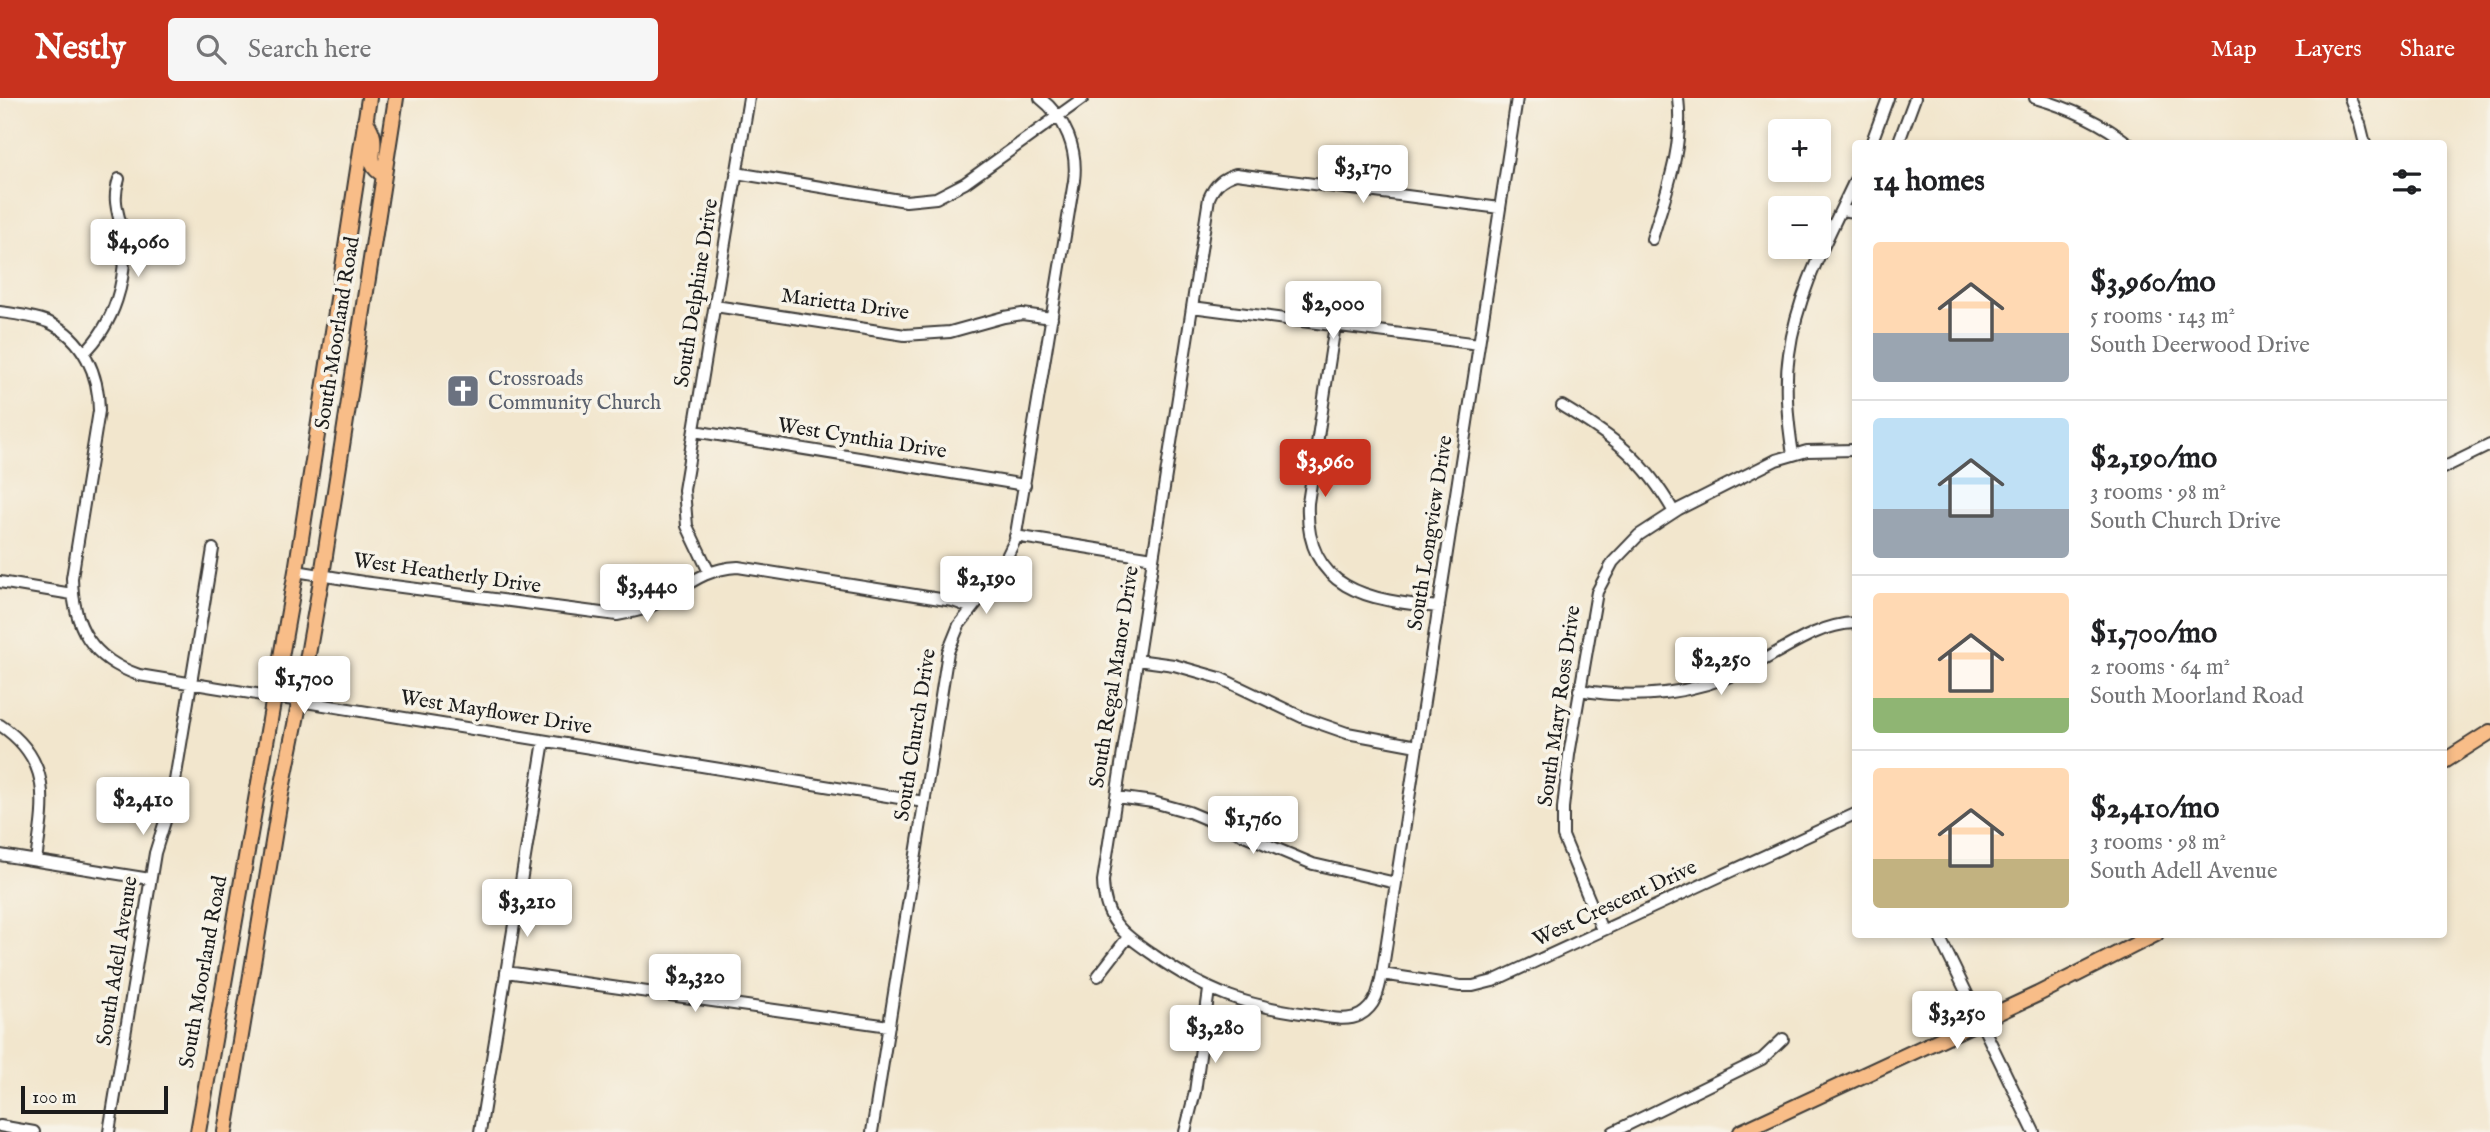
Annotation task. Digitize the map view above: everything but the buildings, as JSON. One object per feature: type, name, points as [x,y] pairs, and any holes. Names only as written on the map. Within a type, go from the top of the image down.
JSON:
[{"type":"main road","name":"South Moorland Road","points":[[198,1132],[272,696],[296,571],[369,98]]},
{"type":"main road","points":[[386,98],[390,136]]},
{"type":"main road","name":"South Moorland Road","points":[[225,1132],[281,794],[322,575],[396,98]]},
{"type":"main road","points":[[365,120],[374,140],[372,165],[374,170],[384,175]]},
{"type":"main road","points":[[2447,759],[2490,732]]},
{"type":"main road","points":[[1741,1132],[1981,1021],[2148,938]]},
{"type":"street","name":"South Delphine Drive","points":[[709,572],[691,538],[684,508],[694,431],[749,98]]},
{"type":"street","name":"South Church Drive","points":[[872,1132],[948,652],[959,625],[997,578],[1015,536],[1025,485],[1075,174],[1072,144],[1058,117],[1041,98]]},
{"type":"street","points":[[736,173],[906,201],[936,198],[965,184],[1083,98]]},
{"type":"street","name":"South Longview Drive","points":[[1209,990],[1272,1009],[1347,1019],[1362,1014],[1377,997],[1517,98]]},
{"type":"street","points":[[1652,239],[1675,165],[1680,130],[1678,98]]},
{"type":"street","points":[[1872,140],[1888,98]]},
{"type":"street","points":[[1899,140],[1915,98]]},
{"type":"street","points":[[2035,98],[2067,107],[2107,126],[2124,140]]},
{"type":"street","points":[[2350,98],[2364,140]]},
{"type":"street","name":"South Regal Manor Drive","points":[[1209,990],[1128,937],[1109,913],[1103,881],[1209,198],[1220,181],[1236,174],[1247,174],[1500,208]]},
{"type":"street","points":[[84,353],[93,345],[109,319],[121,283],[123,234],[114,200],[119,179]]},
{"type":"street","points":[[1793,455],[1788,415],[1788,355],[1803,295],[1852,186]]},
{"type":"street","points":[[1841,210],[1852,212]]},
{"type":"street","name":"Marietta Drive","points":[[715,306],[905,335],[950,332],[1022,314],[1052,318]]},
{"type":"street","points":[[1192,307],[1479,344]]},
{"type":"street","name":"West Mayflower Drive","points":[[0,312],[36,318],[52,324],[75,342],[94,370],[99,411],[72,578],[72,594],[75,612],[83,632],[94,648],[112,663],[139,675],[190,684],[924,802]]},
{"type":"street","points":[[1335,325],[1308,502],[1313,544],[1331,574],[1353,590],[1370,598],[1439,607]]},
{"type":"street","points":[[1562,406],[1629,451],[1649,473],[1674,512]]},
{"type":"street","name":"West Cynthia Drive","points":[[694,431],[1025,485]]},
{"type":"street","points":[[2447,466],[2490,445]]},
{"type":"street","name":"South Mary Ross Drive","points":[[1602,930],[1563,836],[1563,808],[1579,690],[1597,592],[1613,562],[1639,535],[1674,512],[1776,460],[1807,451],[1852,450]]},
{"type":"street","points":[[1015,536],[1153,558]]},
{"type":"street","name":"South Adell Avenue","points":[[109,1132],[150,879],[172,799],[212,548]]},
{"type":"street","name":"West Heatherly Drive","points":[[322,575],[617,615],[651,606],[709,572],[725,568],[751,568],[953,601],[972,608]]},
{"type":"street","points":[[296,571],[322,575]]},
{"type":"street","points":[[0,582],[72,594]]},
{"type":"street","points":[[1579,690],[1621,695],[1694,690],[1746,669],[1817,632],[1852,623]]},
{"type":"street","points":[[1137,660],[1220,678],[1304,718],[1334,729],[1417,746]]},
{"type":"street","points":[[0,725],[25,747],[35,762],[40,777],[44,800],[36,860]]},
{"type":"street","points":[[480,1132],[544,741]]},
{"type":"street","points":[[1116,797],[1189,812],[1313,864],[1396,883]]},
{"type":"street","name":"West Crescent Drive","points":[[1382,974],[1473,986],[1522,969],[1852,815]]},
{"type":"street","points":[[0,855],[150,879]]},
{"type":"street","points":[[1098,976],[1128,937]]},
{"type":"street","points":[[1940,938],[2034,1132]]},
{"type":"street","points":[[506,972],[889,1026]]},
{"type":"street","points":[[1185,1132],[1197,1082],[1209,990]]},
{"type":"street","points":[[1613,1132],[1639,1127],[1762,1059],[1783,1039]]},
{"type":"street","points":[[0,1126],[34,1132]]},
{"type":"place","name":"Crossroads Community Church","points":[[463,391]]}]
